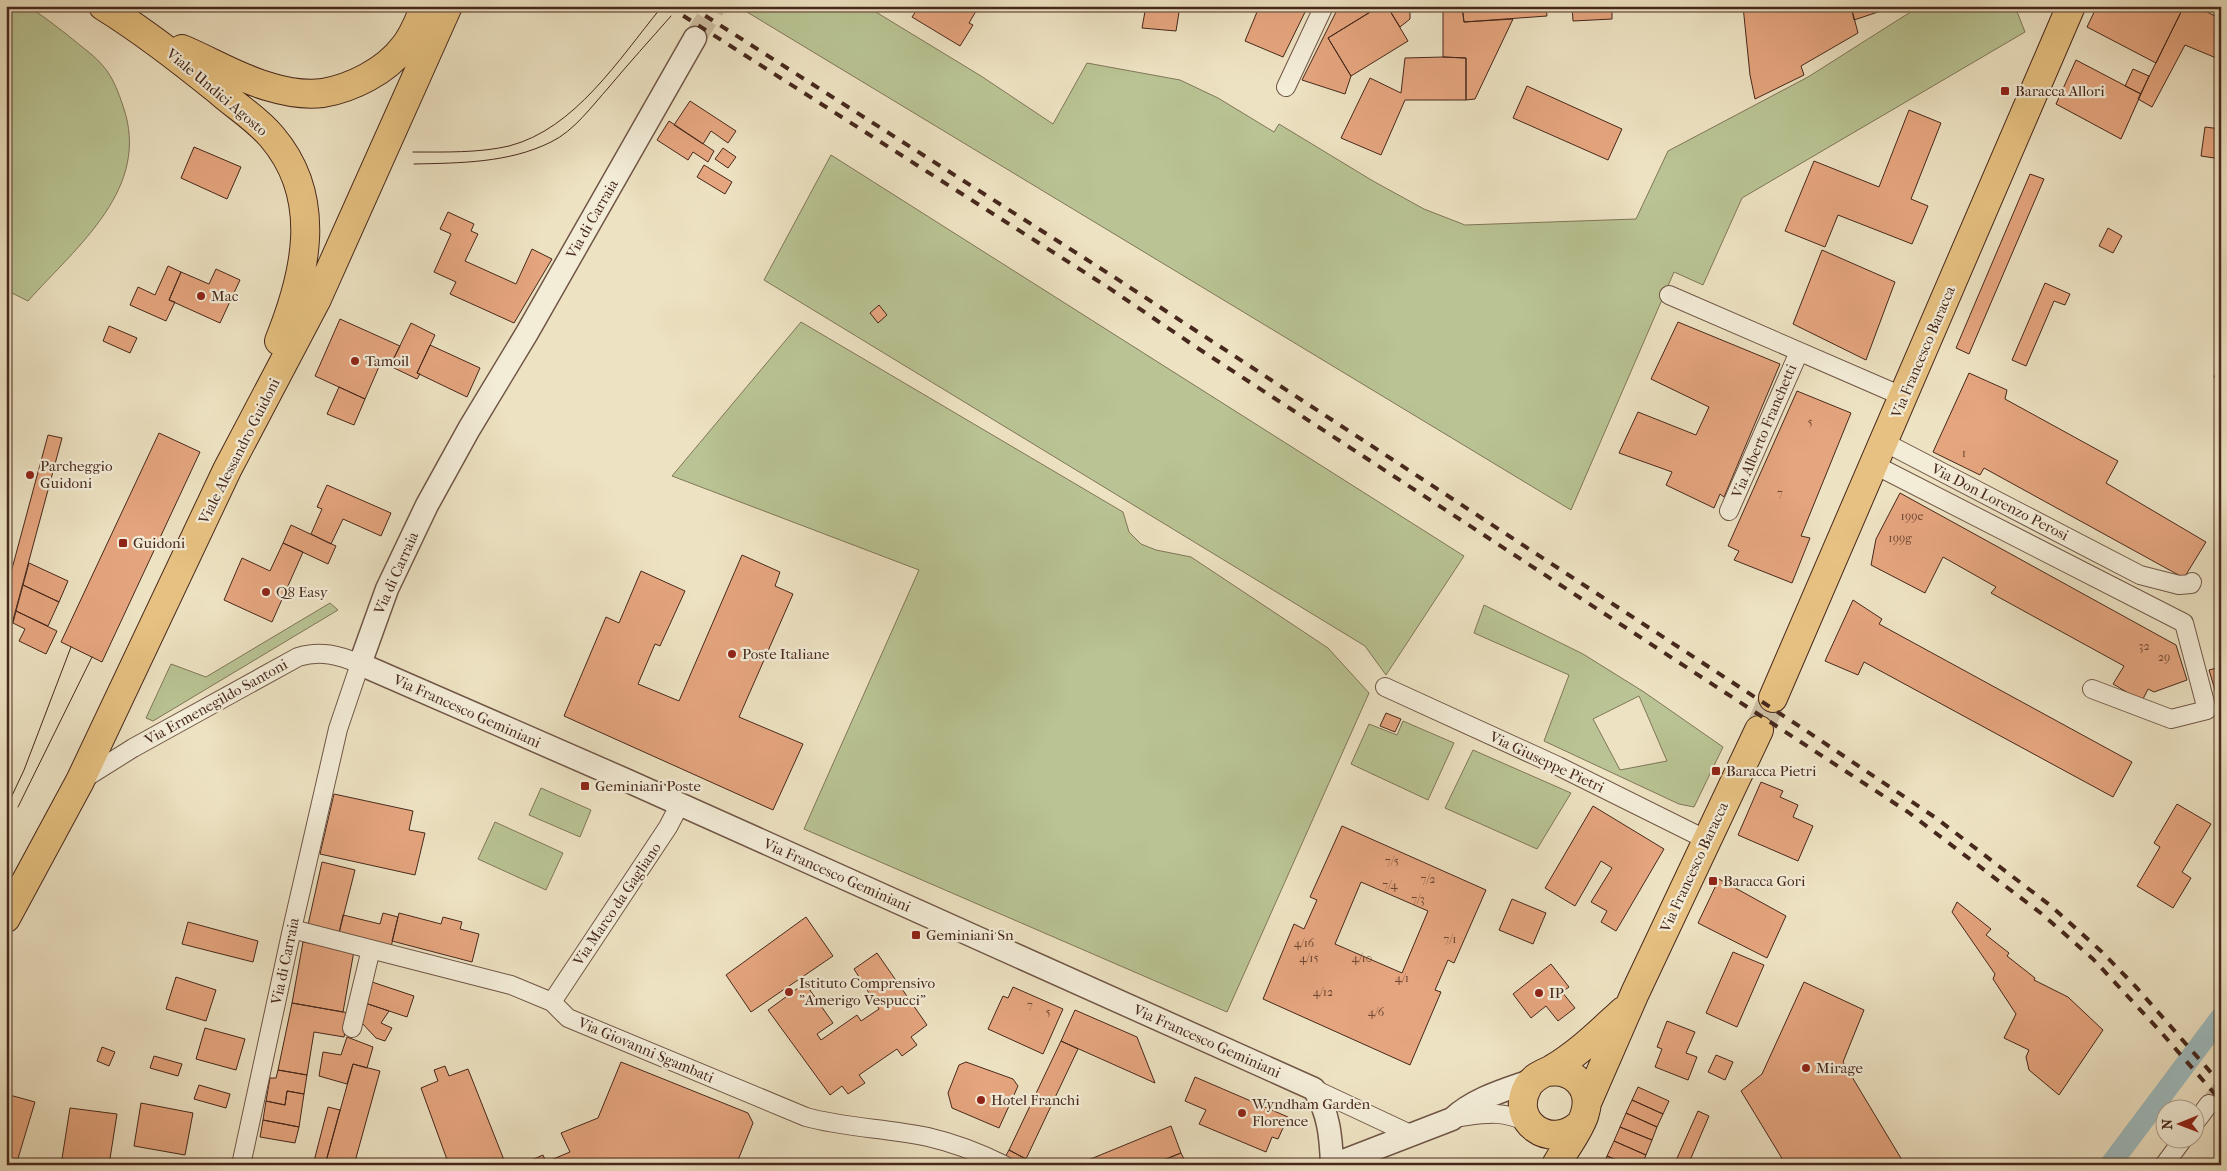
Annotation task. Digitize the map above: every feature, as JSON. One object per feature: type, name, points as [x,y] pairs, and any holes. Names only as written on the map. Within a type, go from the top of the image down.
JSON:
[{"type":"main road","name":"Viale Undici Agosto","points":[[104,6],[142,31],[259,123],[285,154],[293,169],[302,195],[305,246],[303,268],[290,313],[227,470]]},
{"type":"main road","name":"Viale Alessandro Guidoni","points":[[6,918],[80,781],[227,470],[317,299],[448,6]]},
{"type":"main road","name":"Via Francesco Baracca","points":[[1773,698],[1880,454],[2071,6]]},
{"type":"main road","name":"Viale Undici Agosto","points":[[142,31],[260,84],[288,91],[309,93],[333,90],[373,73],[398,54],[420,18]]},
{"type":"main road","name":"Via Francesco Baracca","points":[[1556,1165],[1583,1114],[1630,1005],[1759,730]]},
{"type":"main road","points":[[6,879],[80,781]]},
{"type":"main road","name":"Via Francesco Baracca","points":[[1540,1076],[1576,1054],[1630,1005]]},
{"type":"main road","points":[[1532,1126],[1550,1135],[1558,1136],[1566,1134],[1583,1114],[1583,1087],[1572,1075],[1556,1071],[1540,1076],[1523,1101],[1525,1116],[1542,1144],[1548,1165]]},
{"type":"street","points":[[1286,87],[1324,6]]},
{"type":"street","name":"Via di Carraia","points":[[241,1165],[338,729],[387,589],[427,505],[695,38]]},
{"type":"street","name":"Via Alberto Franchetti","points":[[1669,295],[1904,397]]},
{"type":"street","name":"Via Alberto Franchetti","points":[[1729,511],[1798,352]]},
{"type":"street","name":"Via Don Lorenzo Perosi","points":[[1880,454],[2140,575],[2179,586],[2191,584],[2192,582]]},
{"type":"street","name":"Via Don Lorenzo Perosi","points":[[1880,454],[2096,578],[2184,623],[2207,710],[2171,719],[2092,689]]},
{"type":"street","points":[[2096,578],[2115,562]]},
{"type":"street","name":"Via Ermenegildo Santoni","points":[[80,781],[133,748],[298,657],[324,653],[346,658],[360,664]]},
{"type":"street","name":"Via Francesco Geminiani","points":[[360,664],[680,804],[1410,1134]]},
{"type":"street","name":"Via Giuseppe Pietri","points":[[1385,687],[1566,770],[1707,840]]},
{"type":"street","name":"Via Marco da Gagliano","points":[[552,1002],[668,827],[680,804]]},
{"type":"street","name":"Via Giovanni Sgambati","points":[[292,929],[511,985],[552,1002],[568,1018],[806,1117],[824,1122],[928,1137],[982,1154],[1004,1165]]},
{"type":"street","points":[[352,1028],[371,949]]},
{"type":"street","points":[[1452,1118],[1464,1108],[1480,1100],[1540,1076]]},
{"type":"street","points":[[1314,1089],[1321,1101],[1329,1126],[1332,1165],[1452,1118],[1500,1114],[1512,1115],[1532,1126]]},
{"type":"street","points":[[2204,1111],[2209,1104]]},
{"type":"street","points":[[2164,1165],[2177,1148]]},
{"type":"green space","points":[[6,6],[25,6],[30,8],[53,24],[103,65],[116,87],[123,106],[129,136],[127,163],[119,189],[105,214],[68,259],[28,301],[6,290]]},
{"type":"green space","points":[[737,6],[866,6],[981,76],[1053,124],[1087,63],[1180,80],[1218,98],[1274,132],[1279,124],[1373,181],[1424,209],[1465,225],[1636,219],[1668,151],[1808,77],[1920,6],[2008,6],[2016,9],[2025,32],[1742,198],[1703,285],[1674,272],[1571,510]]},
{"type":"green space","points":[[831,155],[1464,556],[1386,675],[1365,646],[764,280]]},
{"type":"green space","points":[[801,322],[1123,512],[1129,532],[1141,544],[1156,550],[1191,557],[1328,648],[1369,693],[1227,1012],[804,829],[919,570],[672,476]]},
{"type":"green space","points":[[330,603],[338,610],[153,721],[146,718],[171,664],[206,677]]},
{"type":"green space","points":[[1484,605],[1583,654],[1644,692],[1723,747],[1694,807],[1679,804],[1544,741],[1569,675],[1474,633]],"holes":[[[1639,696],[1667,761],[1620,770],[1593,719]]]},
{"type":"green space","points":[[1403,721],[1454,743],[1428,800],[1351,764],[1369,724],[1397,735]]},
{"type":"green space","points":[[1473,750],[1571,793],[1537,849],[1445,808]]},
{"type":"green space","points":[[541,788],[591,810],[580,837],[529,815]]},
{"type":"green space","points":[[495,822],[563,853],[546,890],[478,859]]},
{"type":"building","points":[[916,6],[979,6],[969,23],[973,25],[960,46],[912,17],[918,8]]},
{"type":"building","points":[[1071,6],[1082,6],[1079,11]]},
{"type":"building","points":[[1146,6],[1180,6],[1176,31],[1142,28]]},
{"type":"building","points":[[1222,6],[1308,6],[1283,57],[1245,41],[1257,12]]},
{"type":"building","points":[[1339,6],[1380,6],[1328,38],[1351,76],[1345,94],[1302,80]]},
{"type":"building","points":[[1380,6],[1387,6],[1408,41],[1351,76],[1328,38]]},
{"type":"building","points":[[1387,6],[1410,6],[1410,19],[1400,27]]},
{"type":"building","points":[[1443,6],[1462,6],[1464,22],[1513,19],[1475,99],[1466,100],[1466,58],[1443,57]]},
{"type":"building","points":[[1462,6],[1546,6],[1547,16],[1464,22]]},
{"type":"building","points":[[1572,6],[1687,6],[1612,11],[1612,19],[1573,21]]},
{"type":"building","points":[[1701,6],[1715,6],[1715,11],[1701,11]]},
{"type":"building","points":[[1743,6],[1851,6],[1858,33],[1801,66],[1804,75],[1755,99],[1750,75]]},
{"type":"building","points":[[1851,6],[1893,6],[1893,7],[1854,20]]},
{"type":"building","points":[[2097,6],[2184,6],[2156,63],[2087,27]]},
{"type":"building","points":[[2184,6],[2195,6],[2221,19],[2221,60],[2185,45],[2152,107],[2138,99]]},
{"type":"building","points":[[1405,58],[1466,58],[1466,100],[1405,100],[1381,155],[1341,138],[1370,78],[1401,93]]},
{"type":"building","points":[[2076,60],[2141,94],[2121,139],[2056,104]]},
{"type":"building","points":[[2133,69],[2149,76],[2141,94],[2125,86]]},
{"type":"building","points":[[1527,86],[1622,129],[1608,160],[1513,118]]},
{"type":"building","points":[[690,101],[736,131],[728,143],[711,131],[703,144],[674,125]]},
{"type":"building","points":[[1909,110],[1941,123],[1911,199],[1928,206],[1912,244],[1838,215],[1825,247],[1785,231],[1814,161],[1879,187]]},
{"type":"building","points":[[669,121],[714,151],[708,162],[693,152],[688,160],[657,140]]},
{"type":"building","points":[[2205,127],[2221,129],[2221,159],[2201,156]]},
{"type":"building","points":[[194,147],[241,167],[227,199],[181,178]]},
{"type":"building","points":[[723,148],[736,157],[728,168],[715,159]]},
{"type":"building","points":[[704,165],[732,182],[725,194],[697,177]]},
{"type":"building","points":[[2030,174],[2044,179],[1969,354],[1956,348]]},
{"type":"building","points":[[448,212],[474,224],[471,231],[478,234],[465,261],[516,284],[532,249],[552,259],[514,323],[450,294],[456,282],[434,272],[451,234],[440,229]]},
{"type":"building","points":[[2108,228],[2122,236],[2113,253],[2099,246]]},
{"type":"building","points":[[1822,250],[1895,282],[1866,360],[1793,324]]},
{"type":"building","points":[[168,266],[181,272],[169,300],[175,302],[166,321],[130,305],[138,287],[155,295]]},
{"type":"building","points":[[216,269],[240,280],[220,323],[169,300],[181,272],[209,284]]},
{"type":"building","points":[[2045,283],[2070,294],[2065,305],[2054,301],[2026,366],[2012,360]]},
{"type":"building","points":[[879,305],[887,315],[878,323],[870,313]]},
{"type":"building","points":[[340,319],[400,346],[390,366],[381,362],[365,399],[315,376]]},
{"type":"building","points":[[1678,322],[1780,364],[1724,497],[1720,494],[1714,508],[1666,485],[1672,472],[1619,453],[1638,412],[1696,435],[1709,407],[1651,379]]},
{"type":"building","points":[[411,323],[435,335],[417,373],[420,374],[417,379],[390,366]]},
{"type":"building","points":[[109,326],[137,338],[130,353],[103,341]]},
{"type":"building","points":[[430,345],[480,368],[467,397],[417,373]]},
{"type":"building","points":[[2221,364],[2221,381],[2214,377]]},
{"type":"building","points":[[1969,373],[2007,390],[2005,399],[2118,461],[2106,483],[2206,542],[2184,578],[1984,468],[1980,475],[1933,452]]},
{"type":"building","points":[[339,387],[365,399],[354,425],[327,414]]},
{"type":"building","points":[[1797,391],[1851,413],[1801,536],[1810,538],[1792,583],[1734,560],[1739,551],[1728,546]]},
{"type":"building","points":[[159,433],[200,452],[102,662],[61,642]]},
{"type":"building","points":[[48,435],[62,438],[6,646],[6,591]]},
{"type":"building","points":[[327,485],[391,513],[381,536],[343,519],[331,544],[311,534],[322,509],[317,507]]},
{"type":"building","points":[[1900,493],[2176,645],[2187,680],[2154,692],[2148,689],[2142,701],[2113,684],[2124,666],[1991,593],[1996,587],[1943,557],[1925,593],[1871,565],[1876,539]]},
{"type":"building","points":[[291,525],[336,546],[328,564],[283,543]]},
{"type":"building","points":[[283,543],[303,552],[272,622],[224,600],[242,558],[270,571]]},
{"type":"building","points":[[742,555],[780,572],[775,586],[793,594],[739,717],[803,744],[773,810],[564,716],[606,617],[619,623],[641,571],[685,591],[660,646],[655,644],[638,684],[679,701]]},
{"type":"building","points":[[29,563],[68,581],[59,602],[23,585]]},
{"type":"building","points":[[23,585],[59,602],[48,626],[16,611]]},
{"type":"building","points":[[1853,600],[1882,619],[1879,624],[2132,762],[2113,797],[1864,662],[1858,675],[1825,661]]},
{"type":"building","points":[[16,611],[57,631],[46,654],[19,641],[25,629],[13,623]]},
{"type":"building","points":[[2221,667],[2221,710],[2209,670]]},
{"type":"building","points":[[1386,713],[1401,719],[1395,732],[1380,726]]},
{"type":"building","points":[[1761,782],[1783,791],[1780,797],[1798,805],[1793,817],[1813,826],[1798,861],[1738,835]]},
{"type":"building","points":[[334,794],[413,811],[409,830],[425,833],[415,875],[320,854]]},
{"type":"building","points":[[2177,804],[2211,824],[2182,872],[2191,878],[2173,908],[2137,886],[2160,847],[2154,843]]},
{"type":"building","points":[[1593,806],[1664,849],[1616,931],[1601,922],[1607,911],[1591,902],[1612,868],[1601,861],[1575,906],[1545,888]]},
{"type":"building","points":[[1342,826],[1486,890],[1454,963],[1448,960],[1435,990],[1441,992],[1410,1065],[1263,999],[1294,924],[1304,929],[1317,900],[1310,897]],"holes":[[[1361,882],[1428,911],[1402,973],[1335,944]]]},
{"type":"building","points":[[322,862],[355,870],[339,933],[308,925]]},
{"type":"building","points":[[1719,879],[1786,916],[1767,958],[1698,923]]},
{"type":"building","points":[[1512,899],[1546,913],[1533,944],[1499,930]]},
{"type":"building","points":[[1957,902],[1991,929],[1986,935],[2009,953],[2007,956],[2035,978],[2034,980],[2068,997],[2103,1030],[2059,1095],[2029,1070],[2026,1057],[2029,1050],[2004,1038],[2016,1014],[1993,979],[1995,974],[1952,912]]},
{"type":"building","points":[[383,913],[398,917],[391,947],[339,933],[343,915],[380,924]]},
{"type":"building","points":[[399,913],[441,924],[443,917],[462,922],[460,929],[479,934],[472,962],[392,941]]},
{"type":"building","points":[[806,917],[833,956],[751,1012],[726,975]]},
{"type":"building","points":[[188,922],[258,941],[253,962],[182,944]]},
{"type":"building","points":[[303,942],[354,951],[343,1012],[292,1003]]},
{"type":"building","points":[[1733,952],[1764,965],[1737,1027],[1706,1013]]},
{"type":"building","points":[[877,953],[927,1025],[911,1037],[917,1045],[902,1056],[897,1049],[859,1075],[865,1083],[848,1094],[842,1086],[830,1095],[768,1010],[805,983],[833,1023],[817,1034],[821,1040],[857,1015],[861,1021],[879,1009],[854,969]]},
{"type":"building","name":"IP","points":[[1551,964],[1569,987],[1562,992],[1575,1008],[1558,1021],[1546,1006],[1531,1018],[1513,994]]},
{"type":"building","points":[[176,977],[216,990],[206,1021],[166,1009]]},
{"type":"building","points":[[372,982],[414,996],[407,1017],[365,1003]]},
{"type":"building","name":"Mirage","points":[[1804,982],[1864,1010],[1843,1062],[1905,1165],[1786,1165],[1741,1091],[1762,1074]]},
{"type":"building","points":[[1013,987],[1063,1009],[1043,1054],[988,1029],[1003,996],[1008,998]]},
{"type":"building","points":[[292,1003],[349,1013],[344,1037],[314,1032],[307,1075],[278,1070]]},
{"type":"building","points":[[365,1003],[389,1011],[381,1023],[392,1028],[385,1041],[376,1038],[361,1022]]},
{"type":"building","points":[[1075,1010],[1137,1037],[1155,1083],[1061,1041]]},
{"type":"building","points":[[1667,1021],[1695,1032],[1686,1053],[1697,1057],[1688,1080],[1655,1067],[1662,1049],[1657,1047]]},
{"type":"building","points":[[205,1028],[245,1039],[236,1070],[196,1059]]},
{"type":"building","points":[[347,1037],[373,1047],[367,1068],[353,1064],[347,1084],[319,1076],[323,1052],[341,1055]]},
{"type":"building","points":[[1061,1041],[1078,1049],[1026,1159],[1009,1150]]},
{"type":"building","points":[[102,1047],[115,1052],[109,1066],[97,1061]]},
{"type":"building","points":[[1716,1055],[1733,1062],[1725,1080],[1708,1072]]},
{"type":"building","points":[[154,1056],[182,1064],[178,1076],[150,1068]]},
{"type":"building","points":[[621,1062],[748,1113],[753,1123],[736,1165],[520,1165],[543,1155],[546,1162],[570,1152],[561,1133],[598,1118]]},
{"type":"building","name":"Hotel Franchi","points":[[966,1062],[1013,1079],[1018,1086],[999,1128],[952,1108],[948,1093],[959,1065]]},
{"type":"building","points":[[353,1064],[380,1071],[354,1165],[325,1165]]},
{"type":"building","points":[[445,1066],[449,1076],[468,1069],[506,1165],[449,1165],[421,1088],[438,1081],[434,1070]]},
{"type":"building","points":[[278,1070],[307,1075],[304,1094],[287,1091],[285,1105],[266,1101],[270,1078],[276,1078]]},
{"type":"building","name":"Wyndham Garden Florence","points":[[1195,1077],[1288,1117],[1278,1139],[1272,1137],[1266,1152],[1199,1124],[1206,1110],[1185,1101]]},
{"type":"building","points":[[199,1085],[230,1094],[226,1108],[194,1099]]},
{"type":"building","points":[[1638,1087],[1669,1101],[1663,1114],[1632,1100]]},
{"type":"building","points":[[287,1091],[304,1094],[299,1127],[263,1120],[266,1101],[285,1105]]},
{"type":"building","points":[[6,1094],[35,1102],[16,1165],[6,1165]]},
{"type":"building","points":[[1632,1100],[1663,1114],[1657,1127],[1626,1113]]},
{"type":"building","points":[[141,1103],[193,1113],[185,1155],[134,1146]]},
{"type":"building","points":[[328,1107],[340,1110],[325,1165],[313,1165]]},
{"type":"building","points":[[70,1108],[117,1114],[109,1165],[61,1165]]},
{"type":"building","points":[[1698,1111],[1709,1116],[1688,1165],[1674,1165]]},
{"type":"building","points":[[1626,1113],[1657,1127],[1652,1140],[1620,1127]]},
{"type":"building","points":[[263,1120],[299,1127],[295,1143],[260,1137]]},
{"type":"building","points":[[1171,1126],[1181,1153],[1151,1165],[1076,1165]]},
{"type":"building","points":[[1620,1127],[1652,1140],[1646,1155],[1614,1141]]},
{"type":"building","points":[[1614,1141],[1646,1155],[1642,1165],[1628,1165],[1607,1156]]},
{"type":"building","points":[[1009,1150],[1026,1159],[1023,1165],[1017,1165],[1004,1159]]},
{"type":"building","points":[[1181,1153],[1187,1165],[1151,1165]]},
{"type":"building","points":[[1607,1156],[1628,1165],[1604,1165]]},
{"type":"waterway","points":[[2110,1165],[2221,1017]]},
{"type":"tunnel","points":[[695,38],[715,6]]},
{"type":"tunnel","points":[[1759,730],[1773,698]]},
{"type":"tunnel","points":[[2209,1104],[2221,1089]]},
{"type":"tram line","points":[[413,152],[486,150],[509,146],[533,137],[555,124],[594,90],[660,9]]},
{"type":"tram line","points":[[414,164],[466,162],[501,158],[535,149],[551,142],[582,118],[671,16]]},
{"type":"tram line","points":[[9,802],[24,770],[71,647]]},
{"type":"tram line","points":[[18,807],[92,657]]},
{"type":"railway","points":[[668,6],[1106,286],[1196,347],[1908,812],[2042,914],[2093,959],[2160,1031],[2221,1101]]},
{"type":"railway","points":[[690,6],[1114,277],[1802,728],[1936,818],[2051,906],[2102,952],[2137,988],[2221,1084]]},
{"type":"place","name":"Baracca Allori","points":[[2005,91]]},
{"type":"place","name":"Mac","points":[[201,296]]},
{"type":"place","name":"Tamoil","points":[[355,361]]},
{"type":"place","name":"Parcheggio Guidoni","points":[[30,475]]},
{"type":"place","name":"Guidoni","points":[[123,543]]},
{"type":"place","name":"Q8 Easy","points":[[266,592]]},
{"type":"place","name":"Poste Italiane","points":[[732,654]]},
{"type":"place","name":"Baracca Pietri","points":[[1716,771]]},
{"type":"place","name":"Geminiani Poste","points":[[585,786]]},
{"type":"place","name":"Baracca Gori","points":[[1713,881]]},
{"type":"place","name":"Geminiani Sn","points":[[916,935]]},
{"type":"place","name":"Istituto Comprensivo \"Amerigo Vespucci\"","points":[[789,992]]},
{"type":"place","name":"IP","points":[[1539,993]]},
{"type":"place","name":"Mirage","points":[[1806,1068]]},
{"type":"place","name":"Hotel Franchi","points":[[981,1100]]},
{"type":"place","name":"Wyndham Garden Florence","points":[[1242,1113]]}]
